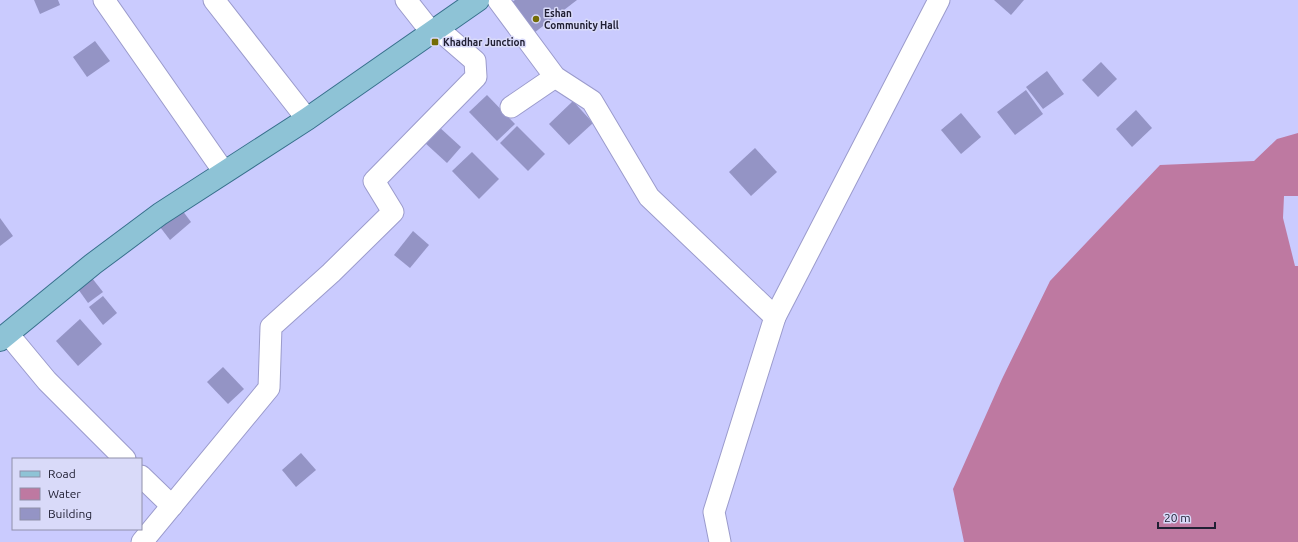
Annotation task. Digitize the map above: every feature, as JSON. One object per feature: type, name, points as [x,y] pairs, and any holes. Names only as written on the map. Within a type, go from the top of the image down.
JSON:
[{"type":"main road","points":[[4,337],[99,259],[160,214],[307,119],[478,0]]},
{"type":"street","points":[[104,0],[224,172]]},
{"type":"street","points":[[214,0],[307,119]]},
{"type":"street","points":[[142,542],[269,388],[271,327],[393,212],[374,181],[476,77],[475,61],[435,31],[406,0]]},
{"type":"street","points":[[498,0],[555,77],[592,101],[649,197],[775,317]]},
{"type":"street","points":[[720,542],[714,512],[775,317],[939,0]]},
{"type":"street","points":[[511,107],[555,77]]},
{"type":"street","points":[[4,337],[124,458]]},
{"type":"street","points":[[142,477],[172,506]]},
{"type":"water","points":[[1298,133],[1298,196],[1284,196],[1283,218],[1295,266],[1298,266],[1298,542],[964,542],[953,489],[1002,379],[1050,281],[1160,165],[1254,161],[1277,139]]},
{"type":"building","points":[[34,0],[58,0],[60,5],[40,14]]},
{"type":"building","name":"Eshan Community Hall","points":[[515,0],[577,0],[530,36],[510,3]]},
{"type":"building","points":[[994,0],[1024,0],[1011,15]]},
{"type":"building","points":[[95,41],[110,61],[87,77],[73,57]]},
{"type":"building","points":[[1101,62],[1117,79],[1098,97],[1082,80]]},
{"type":"building","points":[[1047,71],[1064,94],[1043,109],[1026,87]]},
{"type":"building","points":[[1026,90],[1043,114],[1015,135],[997,112]]},
{"type":"building","points":[[487,95],[515,124],[497,141],[469,112]]},
{"type":"building","points":[[573,101],[593,123],[569,145],[549,124]]},
{"type":"building","points":[[1136,110],[1152,128],[1132,147],[1116,129]]},
{"type":"building","points":[[961,113],[981,137],[961,154],[941,130]]},
{"type":"building","points":[[438,126],[461,147],[447,163],[424,142]]},
{"type":"building","points":[[517,126],[545,154],[528,171],[500,143]]},
{"type":"building","points":[[755,148],[777,172],[751,196],[729,172]]},
{"type":"building","points":[[472,152],[499,179],[479,199],[452,171]]},
{"type":"building","points":[[179,206],[191,222],[170,240],[157,223]]},
{"type":"building","points":[[0,218],[13,236],[0,246]]},
{"type":"building","points":[[413,231],[429,245],[410,268],[394,255]]},
{"type":"building","points":[[92,278],[103,292],[88,303],[78,289]]},
{"type":"building","points":[[103,296],[117,313],[103,325],[89,307]]},
{"type":"building","points":[[80,319],[102,344],[78,366],[56,341]]},
{"type":"building","points":[[223,367],[244,389],[228,404],[207,382]]},
{"type":"building","points":[[301,453],[316,470],[296,487],[282,470]]},
{"type":"place","name":"Eshan Community Hall","points":[[536,19]]},
{"type":"place","name":"Khadhar Junction","points":[[435,42]]}]
